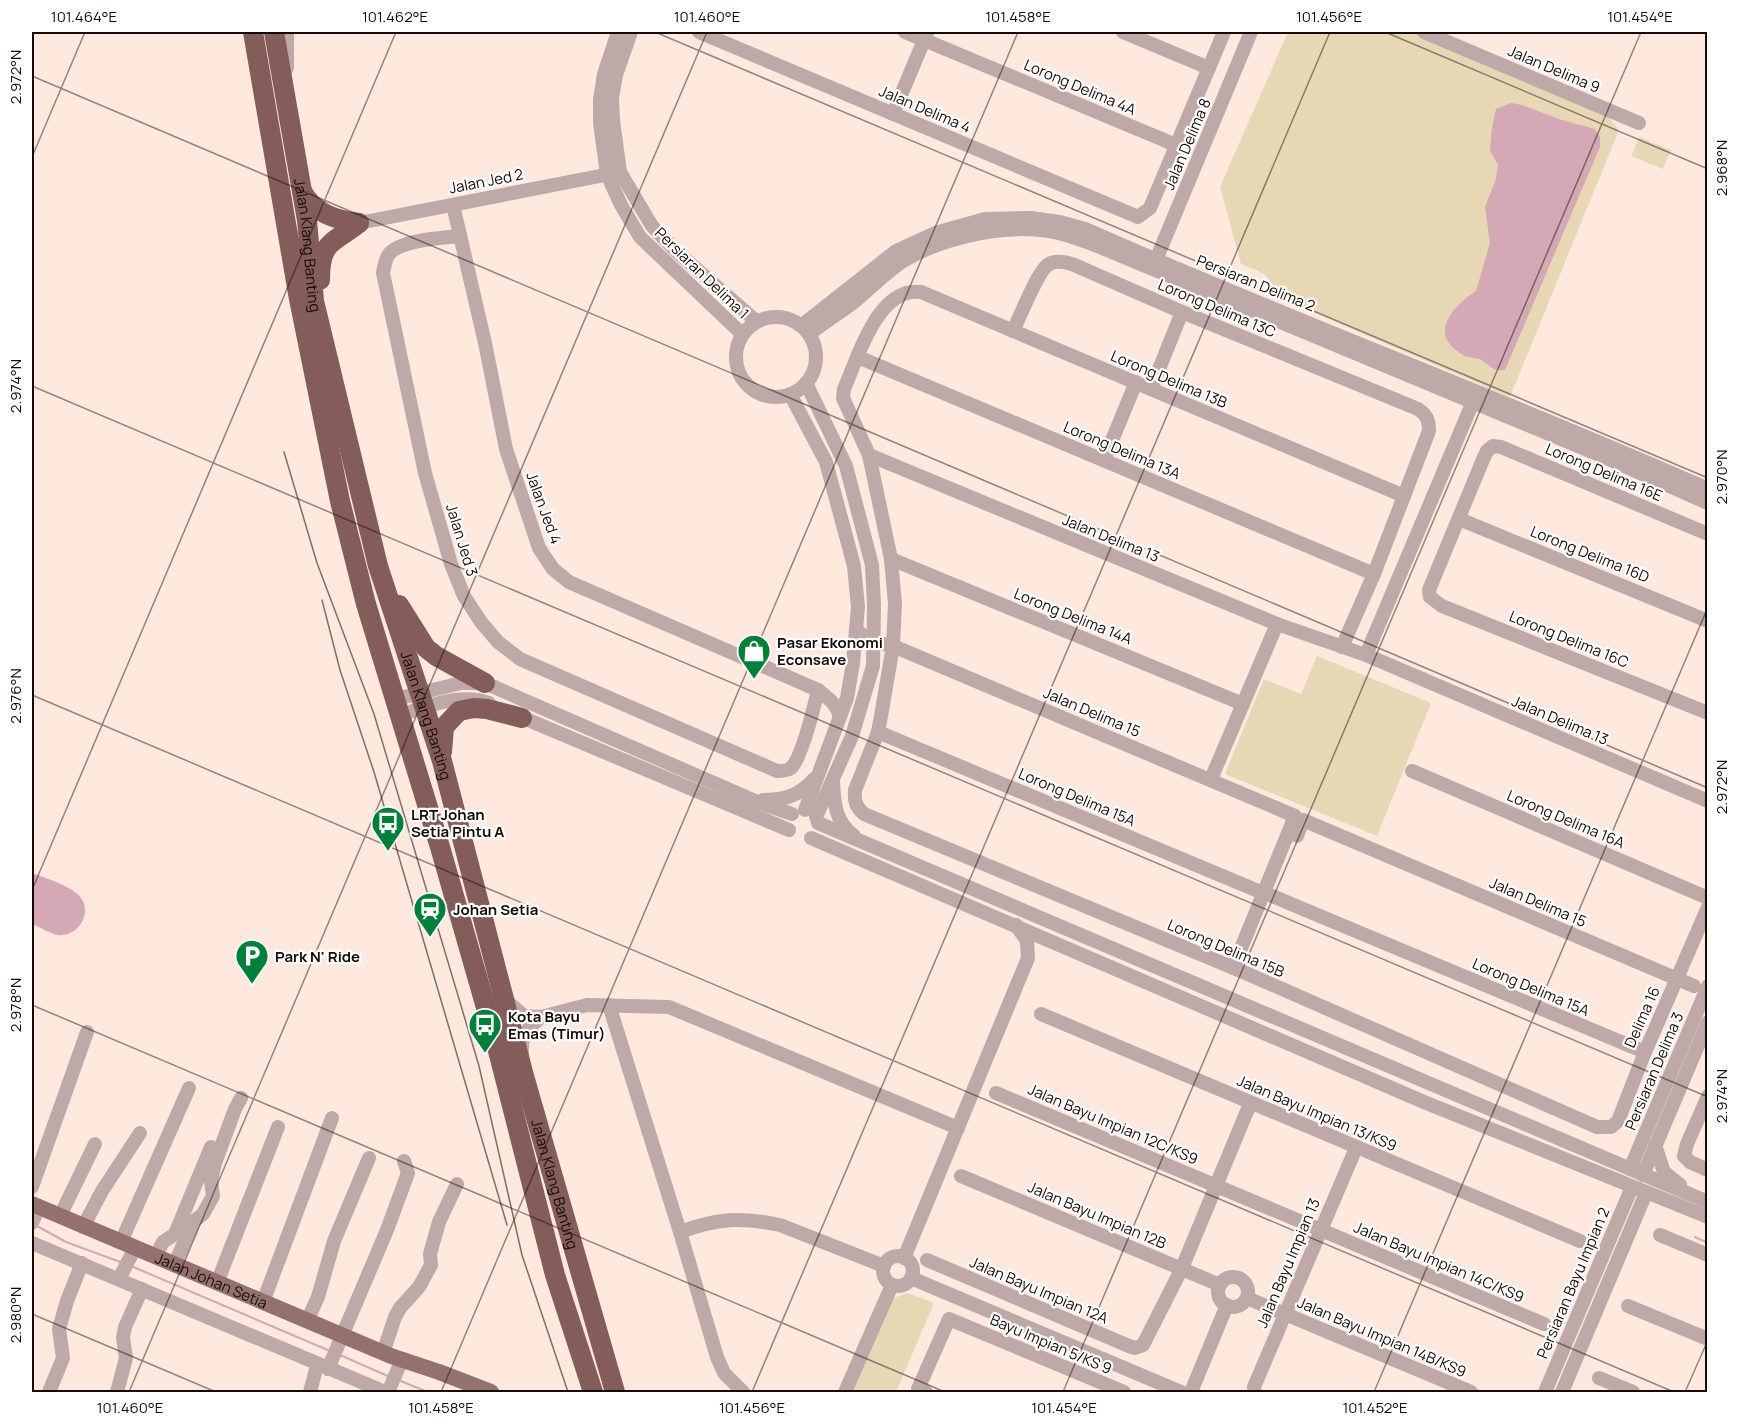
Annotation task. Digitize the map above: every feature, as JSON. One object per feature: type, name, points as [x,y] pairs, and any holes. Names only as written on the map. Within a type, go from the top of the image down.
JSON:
[{"type":"highway","name":"Jalan Klang Banting","points":[[253,32],[299,299],[340,501],[366,604],[495,1039],[555,1275],[590,1388]]},
{"type":"highway","name":"Jalan Klang Banting","points":[[274,32],[302,191],[314,301],[378,566],[442,761],[524,1076],[615,1392]]},
{"type":"highway","points":[[302,191],[309,202],[327,214],[359,223]]},
{"type":"highway","points":[[314,301],[325,250],[332,241],[359,223]]},
{"type":"highway","points":[[378,566],[400,608],[426,648],[486,684]]},
{"type":"highway","points":[[442,761],[444,727],[459,711],[474,708],[487,709],[522,718]]},
{"type":"highway","points":[[589,1298],[624,1392]]},
{"type":"main road","name":"Jalan Johan Setia","points":[[34,1213],[60,1216],[129,1248],[174,1265],[220,1276],[263,1302],[307,1321],[392,1373]]},
{"type":"main road","points":[[392,1373],[439,1372],[491,1392]]},
{"type":"main road","points":[[392,1373],[461,1392]]},
{"type":"street","points":[[286,100],[287,32]]},
{"type":"street","name":"Persiaran Delima 1","points":[[618,32],[604,74],[600,99],[600,123],[621,205],[640,237],[742,334]]},
{"type":"street","name":"Persiaran Delima 1","points":[[631,32],[616,75],[612,98],[614,173],[652,226],[677,252],[756,321]]},
{"type":"street","name":"Jalan Delima 4","points":[[699,32],[1138,218],[1150,208],[1176,145]]},
{"type":"street","name":"Lorong Delima 4A","points":[[905,32],[926,36],[1176,145]]},
{"type":"street","points":[[1123,32],[1209,68]]},
{"type":"street","points":[[1176,145],[1224,32]]},
{"type":"street","name":"Jalan Delima 8","points":[[1154,265],[1251,32]]},
{"type":"street","name":"Jalan Delima 9","points":[[1424,32],[1639,123]]},
{"type":"street","points":[[893,114],[926,36]]},
{"type":"street","name":"Jalan Jed 2","points":[[359,223],[614,173]]},
{"type":"street","name":"Jalan Jed 4","points":[[453,204],[485,343],[506,449],[538,548],[553,569],[569,582],[818,690],[832,701],[840,717]]},
{"type":"street","name":"Persiaran Delima 2","points":[[805,330],[852,303],[903,262],[939,245],[987,232],[1034,230],[1058,233],[1154,265],[1478,390],[1707,489]]},
{"type":"street","name":"Jalan Jed 3","points":[[460,236],[398,247],[390,253],[383,273],[431,495],[456,579],[481,622],[498,642],[520,659],[777,771],[791,768],[795,761],[811,718],[818,690]]},
{"type":"street","name":"Lorong Delima 13C","points":[[1013,330],[1047,265],[1060,262],[1072,264],[1418,409],[1425,414],[1429,423],[1429,431],[1404,496]]},
{"type":"street","name":"Persiaran Delima 2","points":[[1154,265],[1472,404],[1602,456],[1707,503]]},
{"type":"street","name":"Lorong Delima 13B","points":[[858,357],[875,321],[889,302],[904,292],[921,291],[1404,496]]},
{"type":"street","points":[[1151,389],[1182,312]]},
{"type":"street","points":[[767,317],[791,320],[805,330],[814,346],[816,359],[813,372],[806,383],[790,394],[779,397],[768,396],[748,386],[740,376],[736,366],[737,344],[742,334],[756,321],[767,317]]},
{"type":"street","points":[[858,357],[844,389],[843,398],[869,455],[891,559],[895,604],[893,646],[878,732]]},
{"type":"street","name":"Lorong Delima 13A","points":[[858,357],[1374,574]]},
{"type":"street","points":[[1104,460],[1136,382]]},
{"type":"street","points":[[806,383],[846,466],[872,565],[874,642],[873,666],[852,736],[833,778],[808,816],[788,823],[792,836],[798,839],[812,837],[863,842]]},
{"type":"street","points":[[1366,655],[1478,390]]},
{"type":"street","points":[[790,394],[826,462],[854,566],[858,607],[850,681],[840,717],[818,776],[808,816],[817,830],[812,837]]},
{"type":"street","name":"Lorong Delima 16E","points":[[1460,519],[1487,451],[1493,446],[1502,447],[1707,534]]},
{"type":"street","name":"Jalan Delima 13","points":[[869,455],[1277,624],[1366,655],[1707,801]]},
{"type":"street","points":[[1342,647],[1374,574],[1404,496]]},
{"type":"street","name":"Lorong Delima 16C","points":[[1460,519],[1430,586],[1430,597],[1437,604],[1707,713]]},
{"type":"street","name":"Lorong Delima 16D","points":[[1460,519],[1707,621]]},
{"type":"street","name":"Lorong Delima 14A","points":[[891,559],[1243,704]]},
{"type":"street","points":[[1211,779],[1277,624]]},
{"type":"street","points":[[856,629],[864,638],[874,642]]},
{"type":"street","points":[[853,653],[874,642]]},
{"type":"street","name":"Jalan Delima 15","points":[[874,642],[893,646],[1211,779],[1677,979],[1701,986]]},
{"type":"street","points":[[818,690],[835,689],[850,681]]},
{"type":"street","points":[[398,707],[422,701],[461,683],[486,684],[755,801],[808,816],[863,842],[1636,1172],[1699,1204]]},
{"type":"street","points":[[422,701],[470,699],[483,701],[789,830]]},
{"type":"street","name":"Lorong Delima 15B","points":[[878,732],[855,790],[856,805],[864,814],[1237,970],[1597,1127]]},
{"type":"street","name":"Lorong Delima 15A","points":[[878,732],[1645,1052]]},
{"type":"street","name":"Lorong Delima 16A","points":[[1412,771],[1707,898]]},
{"type":"street","points":[[755,801],[777,801],[795,796],[818,776]]},
{"type":"street","points":[[833,778],[837,815],[846,829],[863,842]]},
{"type":"street","points":[[1237,970],[1299,818]]},
{"type":"street","points":[[812,837],[1424,1102],[1646,1193],[1699,1204]]},
{"type":"street","name":"Delima 16","points":[[1597,1127],[1611,1127],[1618,1121],[1707,907]]},
{"type":"street","points":[[1016,925],[1027,941],[1028,958]]},
{"type":"street","points":[[904,1258],[1028,958],[1039,947],[1054,942]]},
{"type":"street","points":[[1701,986],[1707,979]]},
{"type":"street","points":[[500,983],[509,1003],[524,1016],[541,1017],[587,1005],[669,1007],[958,1128]]},
{"type":"street","name":"Persiaran Delima 3","points":[[1649,1143],[1697,1011],[1701,986]]},
{"type":"street","points":[[609,1005],[717,1357],[724,1373],[743,1392]]},
{"type":"street","name":"Jalan Bayu Impian 13/KS9","points":[[1041,1014],[1580,1241]]},
{"type":"street","points":[[524,1076],[521,1040],[529,1028],[541,1017]]},
{"type":"street","name":"Persiaran Delima 3","points":[[1636,1172],[1707,1022]]},
{"type":"street","points":[[32,1187],[87,1032]]},
{"type":"street","points":[[121,1276],[129,1248],[189,1088]]},
{"type":"street","name":"Jalan Bayu Impian 12C/KS9","points":[[996,1093],[1320,1230]]},
{"type":"street","points":[[1707,1096],[1684,1156],[1686,1160],[1707,1170]]},
{"type":"street","points":[[174,1265],[194,1221],[203,1214],[213,1196],[211,1181],[215,1163],[235,1109],[242,1098]]},
{"type":"street","points":[[1182,1269],[1247,1111],[1251,1105],[1256,1105]]},
{"type":"street","points":[[263,1302],[332,1118]]},
{"type":"street","points":[[220,1276],[278,1127]]},
{"type":"street","points":[[83,1227],[102,1191],[140,1133]]},
{"type":"street","points":[[155,1257],[158,1248],[176,1234],[216,1134]]},
{"type":"street","points":[[1598,1156],[1623,1154],[1649,1143],[1664,1172],[1699,1204],[1707,1218]]},
{"type":"street","points":[[60,1216],[95,1144]]},
{"type":"street","name":"Jalan Bayu Impian 13","points":[[1255,1392],[1254,1387],[1284,1314],[1356,1148]]},
{"type":"street","points":[[307,1321],[318,1297],[334,1241],[369,1158]]},
{"type":"street","points":[[310,1392],[340,1342],[387,1230],[408,1173],[404,1161]]},
{"type":"street","name":"Jalan Bayu Impian 12B","points":[[961,1176],[1220,1285]]},
{"type":"street","points":[[1610,1178],[1622,1193],[1624,1205]]},
{"type":"street","points":[[32,1244],[121,1276],[142,1289],[326,1366],[392,1373],[395,1317],[419,1287],[431,1265],[430,1254],[440,1222],[457,1184]]},
{"type":"street","name":"Persiaran Bayu Impian 2","points":[[1545,1392],[1632,1187]]},
{"type":"street","points":[[1562,1392],[1646,1193]]},
{"type":"street","points":[[1631,1229],[1645,1212],[1657,1205],[1699,1204]]},
{"type":"street","points":[[680,1233],[720,1219],[764,1222],[885,1266]]},
{"type":"street","name":"Jalan Bayu Impian 14C/KS9","points":[[1320,1230],[1544,1324]]},
{"type":"street","points":[[1660,1235],[1707,1255]]},
{"type":"street","points":[[904,1258],[913,1269],[911,1278],[905,1284],[892,1285],[885,1279],[885,1266],[891,1259],[904,1258]]},
{"type":"street","name":"Jalan Bayu Impian 12A","points":[[927,1260],[1129,1346],[1139,1347],[1146,1342],[1182,1269]]},
{"type":"street","points":[[49,1392],[63,1358],[59,1329],[66,1301],[82,1263]]},
{"type":"street","points":[[911,1278],[1181,1392]]},
{"type":"street","points":[[1229,1278],[1240,1279],[1247,1287],[1246,1298],[1240,1305],[1227,1305],[1219,1296],[1220,1285],[1229,1278]]},
{"type":"street","points":[[845,1392],[892,1285]]},
{"type":"street","points":[[117,1392],[126,1358],[123,1338],[125,1327],[142,1289]]},
{"type":"street","points":[[921,1388],[958,1298]]},
{"type":"street","name":"Jalan Bayu Impian 14B/KS9","points":[[1246,1298],[1471,1392]]},
{"type":"street","points":[[1191,1392],[1227,1305]]},
{"type":"street","points":[[1628,1306],[1707,1339]]},
{"type":"street","name":"Bayu Impian 5/KS 9","points":[[949,1319],[1124,1392]]},
{"type":"street","points":[[1599,1378],[1633,1392]]},
{"type":"shaded area","points":[[1288,32],[1417,32],[1602,109],[1619,130],[1510,397],[1277,297],[1264,274],[1241,264],[1220,187]]},
{"type":"shaded area","points":[[1511,103],[1595,129],[1600,137],[1600,147],[1505,370],[1500,370],[1494,369],[1479,359],[1467,357],[1452,347],[1446,339],[1445,330],[1452,313],[1476,291],[1490,243],[1485,207],[1496,179],[1498,165],[1490,151],[1492,127],[1496,109]]},
{"type":"shaded area","points":[[1639,137],[1671,150],[1663,169],[1631,156]]},
{"type":"shaded area","points":[[1317,656],[1431,703],[1377,836],[1225,774],[1264,679],[1301,694]]},
{"type":"shaded area","points":[[32,873],[65,886],[81,898],[85,911],[84,918],[77,929],[71,933],[57,935],[32,924]]},
{"type":"shaded area","points":[[907,1293],[934,1303],[896,1392],[852,1392],[889,1300]]},
{"type":"waterway","points":[[37,1226],[66,1242],[123,1263]]},
{"type":"waterway","points":[[1695,1237],[1708,1243]]},
{"type":"waterway","points":[[131,1266],[330,1351]]},
{"type":"waterway","points":[[340,1355],[390,1377]]},
{"type":"waterway","points":[[398,1380],[428,1392]]},
{"type":"tram line","points":[[284,452],[317,563],[374,714],[479,1066],[522,1255],[568,1392]]},
{"type":"tram line","points":[[322,600],[340,670],[374,772],[507,1225]]},
{"type":"place","name":"Pasar Ekonomi Econsave","points":[[754,680]]},
{"type":"place","name":"LRT Johan Setia Pintu A","points":[[388,852]]},
{"type":"place","name":"Johan Setia","points":[[430,938]]},
{"type":"place","name":"Park N' Ride","points":[[252,985]]},
{"type":"place","name":"Kota Bayu Emas (Timur)","points":[[485,1054]]}]
